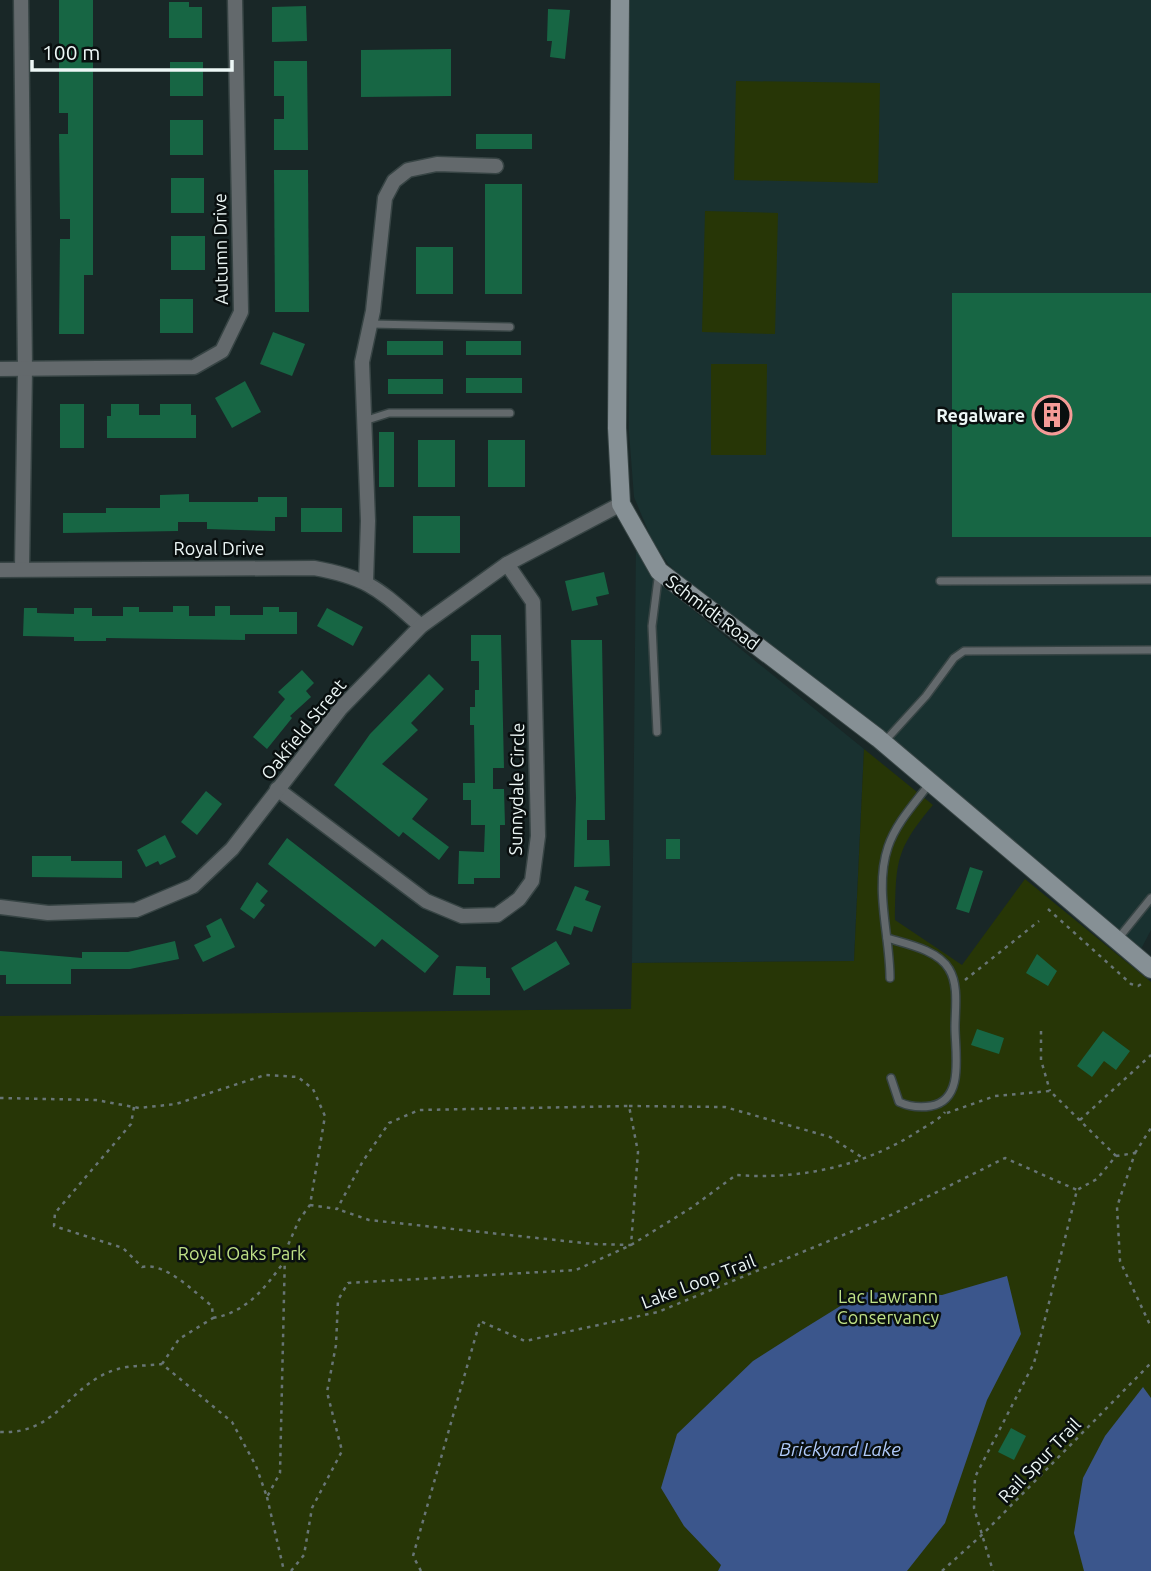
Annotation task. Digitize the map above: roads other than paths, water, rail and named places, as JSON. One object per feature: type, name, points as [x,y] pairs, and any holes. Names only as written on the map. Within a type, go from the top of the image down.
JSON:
[{"type":"street","points":[[21,0],[25,369],[22,568]]},
{"type":"street","name":"Autumn Drive","points":[[0,369],[194,367],[222,351],[241,312],[235,0]]},
{"type":"street","name":"Schmidt Road","points":[[620,0],[617,428],[621,504],[659,571],[883,742],[1151,969]]},
{"type":"street","points":[[366,581],[368,521],[362,362],[370,324],[385,198],[394,181],[408,170],[437,164],[496,166]]},
{"type":"street","name":"Oakfield Street","points":[[0,907],[48,913],[136,910],[193,886],[232,849],[341,708],[421,626],[507,564],[621,504]]},
{"type":"street","name":"Sunnydale Circle","points":[[277,789],[426,901],[462,916],[496,915],[519,899],[532,881],[538,836],[533,602],[507,564]]},
{"type":"street","name":"Royal Drive","points":[[0,570],[314,568],[366,581],[421,626]]},
{"type":"lane","points":[[370,324],[510,327]]},
{"type":"lane","points":[[364,421],[389,413],[510,413]]},
{"type":"lane","points":[[657,732],[652,626],[659,571]]},
{"type":"lane","points":[[940,581],[1151,580]]},
{"type":"lane","points":[[883,742],[926,696],[954,658],[964,651],[1151,650]]},
{"type":"lane","points":[[890,978],[883,878],[887,849],[897,829],[930,782]]},
{"type":"lane","points":[[1117,940],[1151,898]]},
{"type":"lane","points":[[887,938],[937,956],[949,967],[955,991],[953,1091],[943,1102],[925,1107],[910,1107],[899,1102],[891,1078]]},
{"type":"water","name":"Brickyard Lake","points":[[1007,1276],[1021,1334],[987,1400],[945,1523],[907,1571],[718,1571],[721,1565],[684,1526],[661,1488],[677,1434],[753,1361],[863,1292],[942,1295]]},
{"type":"water","points":[[1143,1387],[1151,1398],[1151,1571],[1084,1571],[1074,1533],[1083,1478],[1105,1436]]},
{"type":"place","name":"Regalware","points":[[1052,415]]},
{"type":"park label","name":"Royal Oaks Park","points":[[242,1253]]},
{"type":"park label","name":"Lac Lawrann Conservancy","points":[[888,1306]]}]
